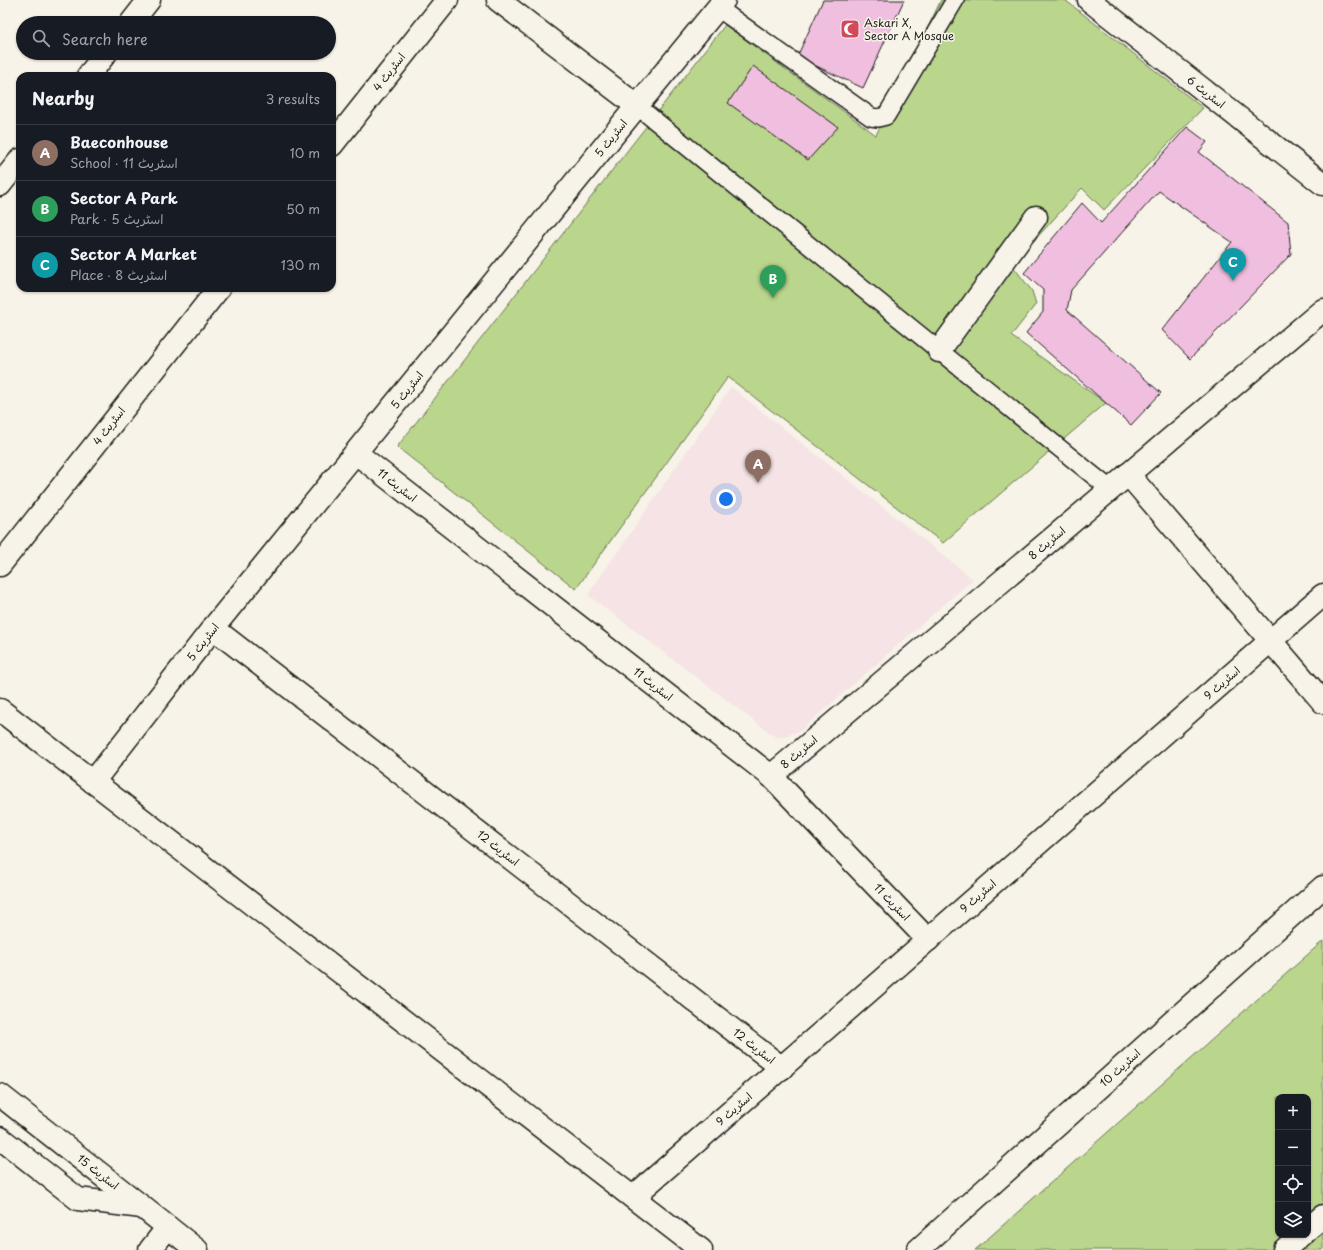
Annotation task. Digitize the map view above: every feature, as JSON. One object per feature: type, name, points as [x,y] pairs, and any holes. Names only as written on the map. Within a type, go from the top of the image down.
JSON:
[{"type":"street","points":[[136,16],[149,0]]},
{"type":"street","name":"اسٹریٹ 4","points":[[336,140],[447,0]]},
{"type":"street","points":[[498,0],[637,106]]},
{"type":"street","name":"اسٹریٹ 6","points":[[1089,0],[1323,184]]},
{"type":"street","name":"اسٹریٹ 5","points":[[93,782],[213,628],[721,4]]},
{"type":"street","points":[[91,72],[101,60]]},
{"type":"street","points":[[0,185],[16,165]]},
{"type":"street","points":[[939,351],[1036,217]]},
{"type":"street","name":"اسٹریٹ 4","points":[[0,565],[216,292]]},
{"type":"street","name":"اسٹریٹ 8","points":[[771,776],[1323,310]]},
{"type":"street","name":"اسٹریٹ 11","points":[[356,453],[771,776],[928,940]]},
{"type":"street","points":[[1128,474],[1323,702]]},
{"type":"street","name":"اسٹریٹ 9","points":[[633,1197],[1323,595]]},
{"type":"street","name":"اسٹریٹ 12","points":[[213,628],[782,1068]]},
{"type":"street","points":[[0,710],[701,1250]]},
{"type":"street","name":"اسٹریٹ 10","points":[[918,1250],[1323,887]]},
{"type":"street","name":"اسٹریٹ 15","points":[[0,1095],[197,1250]]},
{"type":"street","points":[[0,1138],[78,1199],[142,1207]]},
{"type":"street","points":[[1311,1226],[1323,1216]]},
{"type":"street","points":[[150,1250],[168,1227]]},
{"type":"street","points":[[1284,1250],[1298,1238]]},
{"type":"lane","points":[[721,4],[871,117],[878,118],[886,116],[955,0]]},
{"type":"lane","points":[[637,106],[1110,489]]},
{"type":"shaded area","points":[[731,387],[973,579],[800,731],[777,738],[588,595]]},
{"type":"green space","points":[[941,0],[1065,0],[1203,108],[1104,210],[1082,188],[1012,265],[1032,291],[1036,304],[1011,336],[1106,403],[943,543],[728,377],[576,589],[397,447],[725,25],[876,135]]},
{"type":"green space","points":[[1323,941],[1323,1250],[975,1250]]},
{"type":"building","name":"Askari X, Sector A Mosque","points":[[823,0],[904,0],[863,88],[797,57]]},
{"type":"building","points":[[753,66],[838,127],[808,160],[728,103]]},
{"type":"building","points":[[1187,127],[1207,142],[1199,152],[1288,222],[1291,254],[1190,359],[1162,330],[1232,242],[1159,191],[1071,290],[1067,310],[1161,393],[1131,425],[1026,333],[1043,312],[1043,290],[1024,273],[1082,203],[1101,223]]},
{"type":"place","name":"Askari X, Sector A Mosque","points":[[850,29]]},
{"type":"place","name":"Sector A Market","points":[[1233,281]]},
{"type":"place","name":"Sector A Park","points":[[773,298]]},
{"type":"place","name":"Baeconhouse","points":[[758,483]]}]
